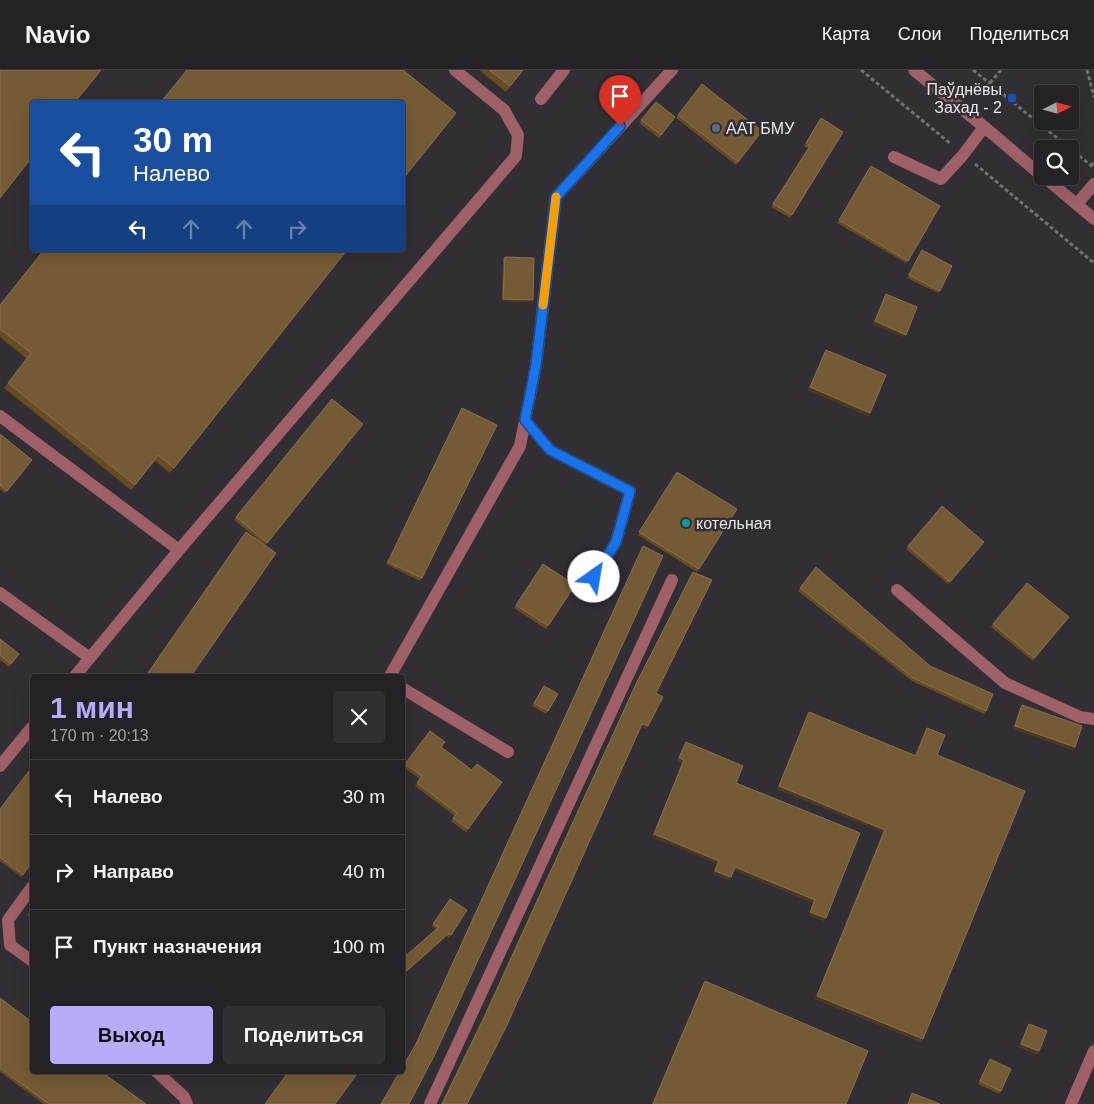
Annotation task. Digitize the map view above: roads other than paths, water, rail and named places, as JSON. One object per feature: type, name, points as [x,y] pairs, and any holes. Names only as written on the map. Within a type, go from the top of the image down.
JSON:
[{"type":"street","points":[[77,674],[179,550],[516,156],[518,135],[504,110],[455,70]]},
{"type":"street","points":[[541,99],[564,70]]},
{"type":"street","points":[[391,674],[520,446],[536,365],[556,197],[672,70]]},
{"type":"street","points":[[914,70],[1034,169]]},
{"type":"street","points":[[894,157],[941,179],[963,155],[984,127]]},
{"type":"street","points":[[1076,204],[1094,184]]},
{"type":"street","points":[[1054,185],[1094,219]]},
{"type":"street","points":[[0,416],[179,550]]},
{"type":"street","points":[[525,420],[550,450],[630,491],[616,542],[594,577]]},
{"type":"street","points":[[430,1104],[672,580]]},
{"type":"street","points":[[897,590],[1005,683],[1080,717],[1094,719]]},
{"type":"street","points":[[0,593],[90,658]]},
{"type":"street","points":[[405,690],[508,752]]},
{"type":"street","points":[[0,766],[30,729]]},
{"type":"street","points":[[30,890],[8,920],[5,946],[30,960]]},
{"type":"street","points":[[1071,1104],[1094,1051]]},
{"type":"street","points":[[159,1074],[184,1097],[187,1104]]},
{"type":"place","name":"Паўднёвы Захад - 2","points":[[1012,98]]},
{"type":"place","name":"ААТ БМУ","points":[[716,128]]},
{"type":"place","name":"котельная","points":[[686,523]]}]
